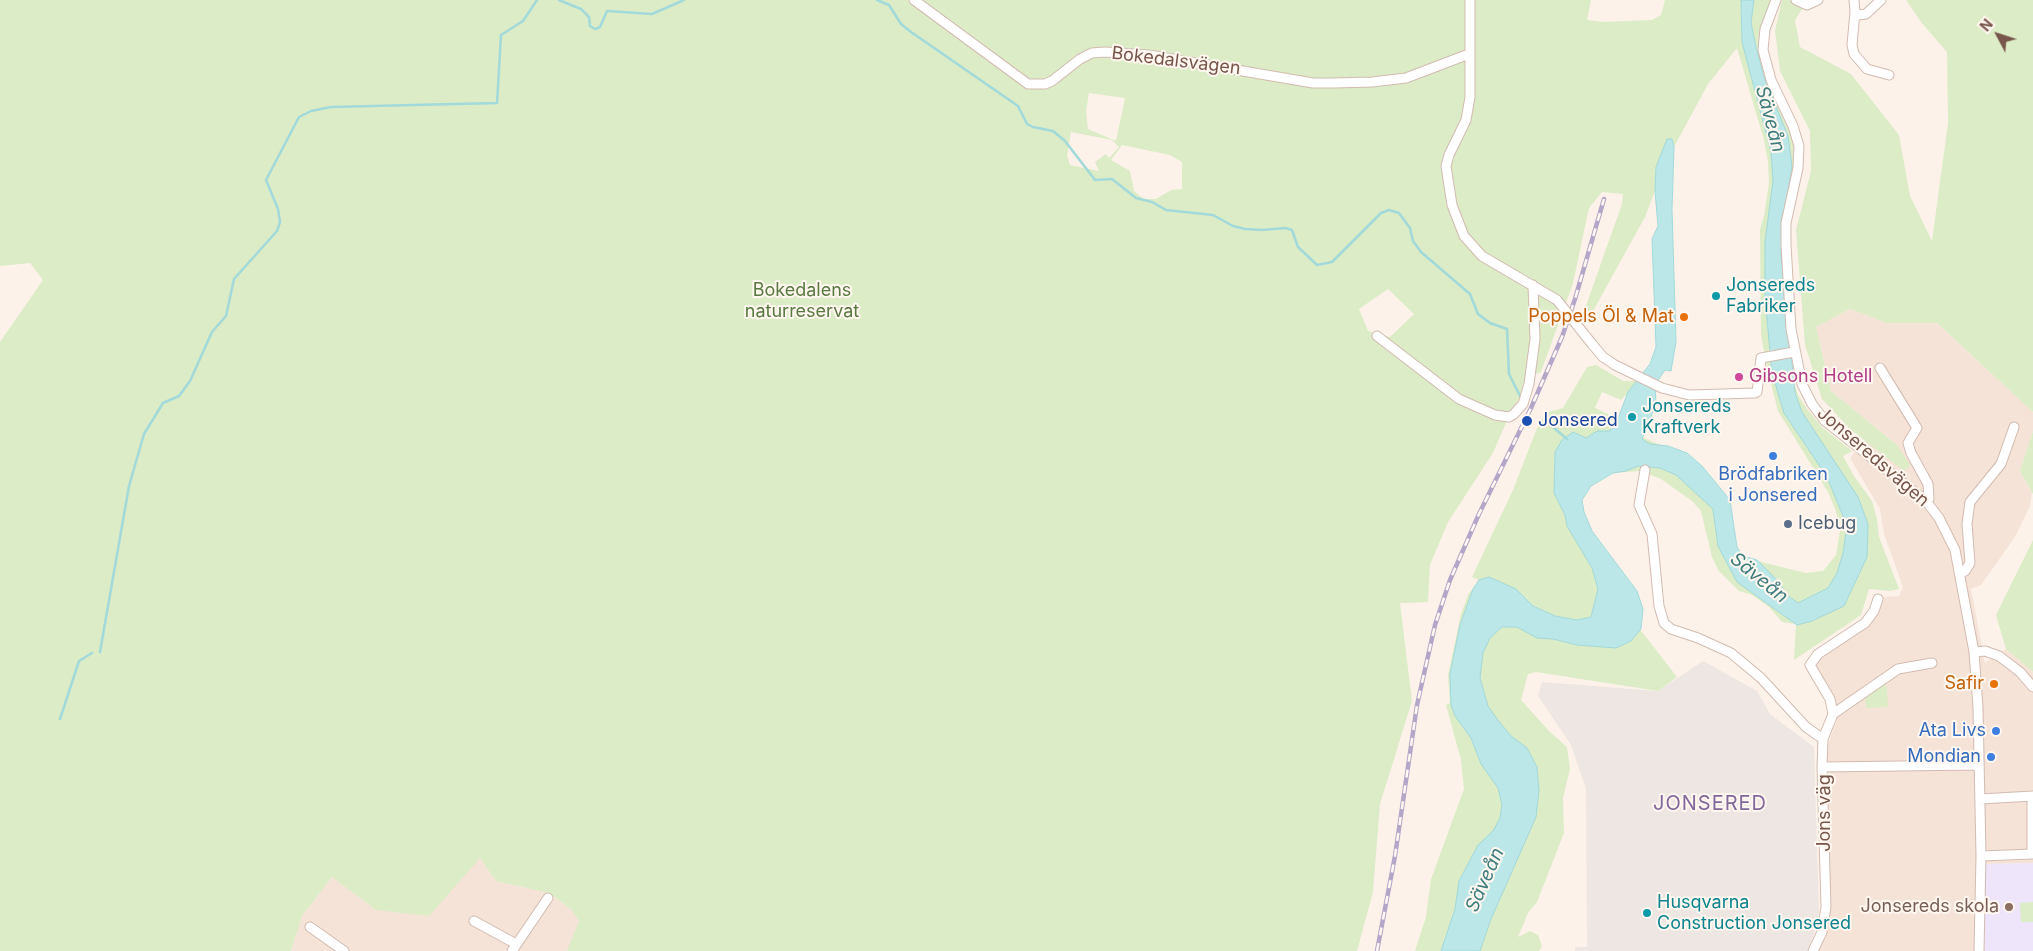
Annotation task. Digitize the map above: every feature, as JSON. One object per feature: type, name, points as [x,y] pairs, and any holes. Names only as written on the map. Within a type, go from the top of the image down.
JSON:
[{"type":"street","name":"Bokedalsvägen","points":[[914,0],[1028,84],[1045,84],[1052,81],[1080,58],[1092,53],[1105,52],[1149,55],[1313,83],[1372,82],[1406,78],[1469,54]]},
{"type":"street","points":[[1470,0],[1470,97],[1466,120],[1449,155],[1446,166],[1452,205],[1464,236],[1482,256],[1557,300],[1608,361],[1662,388],[1689,394],[1747,394],[1757,392],[1761,358],[1793,352]]},
{"type":"street","name":"Jonseredsvägen","points":[[1776,0],[1763,38],[1766,65],[1793,126],[1799,155],[1786,224],[1790,330],[1793,352],[1806,396],[1819,414],[1835,429],[1926,501],[1946,531],[1955,550],[1960,573],[1974,652],[1980,765],[1979,951]]},
{"type":"street","points":[[1796,0],[1807,5],[1818,0]]},
{"type":"street","points":[[1854,0],[1855,12],[1852,45],[1854,54],[1867,68],[1889,75]]},
{"type":"street","points":[[1855,12],[1858,16],[1866,14],[1881,0]]},
{"type":"street","points":[[1377,336],[1459,399],[1494,415],[1508,417],[1514,414],[1523,404],[1529,384],[1535,338],[1533,285]]},
{"type":"street","points":[[1880,368],[1918,428],[1908,444],[1928,484],[1929,499],[1926,501]]},
{"type":"street","points":[[1960,573],[1965,571],[1970,563],[1967,524],[1970,502],[2001,464],[2014,426]]},
{"type":"street","points":[[1645,470],[1639,505],[1652,534],[1659,606],[1664,623],[1671,629],[1698,638],[1731,653],[1761,678],[1806,727],[1823,739]]},
{"type":"street","points":[[1822,767],[1823,739],[1833,714],[1830,699],[1810,665],[1818,654],[1865,623],[1874,611],[1878,599]]},
{"type":"street","points":[[1974,652],[1985,650],[1999,656],[2020,672],[2033,687]]},
{"type":"street","points":[[1833,714],[1898,669],[1932,663]]},
{"type":"street","name":"Jons väg","points":[[1812,951],[1822,932],[1826,907],[1822,767],[1980,765]]},
{"type":"street","points":[[1980,799],[2032,796],[2032,854],[1981,856]]},
{"type":"street","points":[[474,922],[514,947],[548,898]]},
{"type":"street","points":[[310,927],[344,951]]},
{"type":"shaded area","points":[[1850,309],[1887,323],[1937,323],[2033,412],[2033,431],[2020,471],[2032,493],[2030,506],[2015,537],[1981,585],[1971,589],[1985,663],[2006,649],[2033,672],[2033,863],[1985,864],[1984,951],[1815,951],[1826,937],[1829,899],[1827,747],[1837,720],[1836,702],[1813,663],[1876,612],[1883,597],[1899,596],[1903,587],[1884,534],[1880,509],[1850,458],[1865,439],[1904,470],[1897,445],[1831,391],[1816,327]]},
{"type":"shaded area","points":[[1703,661],[1757,691],[1770,714],[1814,747],[1819,912],[1813,937],[1807,951],[1575,951],[1575,947],[1587,947],[1586,789],[1571,745],[1538,696],[1542,682],[1658,691]]},
{"type":"shaded area","points":[[480,858],[496,881],[549,893],[572,910],[579,920],[569,951],[291,951],[302,916],[332,877],[376,910]]},
{"type":"shaded area","name":"Jonsereds skola","points":[[2033,863],[2033,951],[1984,951],[1985,864]]},
{"type":"green space","name":"Bokedalens naturreservat","points":[[0,0],[1591,0],[1587,20],[1603,22],[1652,20],[1661,15],[1665,0],[1773,0],[1759,33],[1758,48],[1764,76],[1785,119],[1795,147],[1796,162],[1780,229],[1789,367],[1798,395],[1807,409],[1823,428],[1852,451],[1843,456],[1854,476],[1872,501],[1879,537],[1899,589],[1890,591],[1869,589],[1861,615],[1794,660],[1796,624],[1782,622],[1769,607],[1752,595],[1739,591],[1718,570],[1712,557],[1701,511],[1692,501],[1661,479],[1641,471],[1610,473],[1586,483],[1574,508],[1639,628],[1677,677],[1658,691],[1536,672],[1528,674],[1521,700],[1550,732],[1567,747],[1570,769],[1563,798],[1564,833],[1537,902],[1528,913],[1518,937],[1530,931],[1538,935],[1542,946],[1539,951],[1415,951],[1426,917],[1431,879],[1464,789],[1461,760],[1446,705],[1450,703],[1448,675],[1461,614],[1468,595],[1479,580],[1472,577],[1513,490],[1537,428],[1545,413],[1563,408],[1587,367],[1596,365],[1623,381],[1639,381],[1621,400],[1602,392],[1595,408],[1620,420],[1631,433],[1661,445],[1694,462],[1737,551],[1749,559],[1806,573],[1823,571],[1836,555],[1840,531],[1836,511],[1828,492],[1778,411],[1767,367],[1761,335],[1760,229],[1769,183],[1768,162],[1764,140],[1737,48],[1708,84],[1674,147],[1672,139],[1656,167],[1655,191],[1645,217],[1587,322],[1582,317],[1622,204],[1623,194],[1602,192],[1589,208],[1573,283],[1541,372],[1536,374],[1512,409],[1493,453],[1448,522],[1430,565],[1428,602],[1400,603],[1412,701],[1380,804],[1373,892],[1357,951],[567,951],[579,921],[572,910],[549,893],[496,881],[480,858],[429,916],[376,910],[332,877],[302,916],[291,951],[0,951],[0,342],[43,280],[30,263],[0,266]],"holes":[[[1089,93],[1125,98],[1116,141],[1088,129],[1086,111]],[[1071,132],[1112,140],[1119,147],[1109,158],[1106,154],[1095,162],[1099,171],[1070,165],[1067,155]],[[1122,145],[1170,155],[1182,162],[1182,189],[1171,190],[1156,199],[1144,199],[1134,191],[1130,171],[1111,160]],[[1388,289],[1414,314],[1390,337],[1368,331],[1359,309]]]},
{"type":"green space","points":[[1782,0],[1808,0],[1795,20],[1800,47],[1851,74],[1899,135],[1910,196],[1932,241],[1948,123],[1947,52],[1921,22],[1906,0],[2033,0],[2033,412],[1937,323],[1887,323],[1850,309],[1816,327],[1831,391],[1897,445],[1910,465],[1904,471],[1850,429],[1822,399],[1805,345],[1796,230],[1811,171],[1810,131],[1780,71],[1775,31]]},
{"type":"green space","points":[[2033,431],[2033,494],[2020,471]]},
{"type":"green space","points":[[2033,540],[2033,672],[2006,649],[1996,615]]},
{"type":"green space","points":[[1884,682],[1887,688],[1888,707],[1866,708],[1865,698]]},
{"type":"green space","points":[[2033,902],[2033,922],[2021,922],[2020,903]]},
{"type":"water","name":"Säveån","points":[[1741,0],[1754,0],[1751,23],[1756,47],[1764,77],[1788,136],[1792,166],[1783,222],[1781,254],[1795,393],[1802,412],[1858,497],[1868,524],[1867,557],[1844,606],[1812,621],[1797,625],[1737,582],[1718,546],[1713,509],[1676,475],[1660,468],[1638,466],[1626,471],[1613,473],[1591,486],[1582,500],[1584,512],[1592,531],[1637,591],[1643,609],[1641,629],[1631,641],[1616,648],[1577,645],[1553,639],[1537,638],[1517,627],[1502,627],[1490,638],[1483,653],[1480,678],[1488,706],[1511,736],[1527,748],[1537,767],[1539,791],[1536,817],[1491,919],[1480,951],[1441,951],[1455,909],[1459,881],[1478,845],[1493,831],[1500,818],[1502,805],[1498,788],[1481,764],[1471,738],[1455,716],[1451,705],[1450,674],[1460,625],[1473,589],[1479,580],[1489,577],[1516,589],[1533,606],[1555,616],[1577,620],[1591,617],[1598,589],[1592,568],[1567,526],[1565,515],[1554,493],[1555,452],[1562,440],[1573,432],[1586,438],[1597,431],[1609,431],[1615,426],[1628,392],[1650,364],[1656,347],[1652,239],[1658,226],[1655,191],[1656,167],[1667,139],[1672,139],[1674,147],[1672,209],[1676,342],[1671,371],[1665,370],[1655,385],[1656,404],[1642,439],[1650,444],[1668,446],[1687,453],[1702,466],[1730,500],[1737,547],[1743,556],[1757,560],[1778,581],[1787,595],[1798,603],[1828,588],[1837,573],[1843,553],[1847,526],[1827,477],[1784,413],[1772,373],[1765,297],[1765,242],[1773,181],[1771,152],[1742,42]]},
{"type":"waterway","points":[[100,652],[129,486],[144,434],[163,403],[179,396],[190,381],[212,332],[226,316],[234,279],[277,231],[280,222],[278,209],[266,180],[299,117],[311,111],[331,107],[497,103],[501,35],[523,21],[537,0]]},
{"type":"waterway","points":[[559,0],[581,9],[589,17],[590,26],[595,29],[600,27],[607,11],[652,14],[684,0]]},
{"type":"waterway","points":[[877,0],[889,5],[901,24],[911,32],[1018,106],[1027,124],[1053,131],[1065,141],[1095,180],[1112,179],[1136,198],[1152,202],[1166,210],[1213,215],[1233,226],[1245,229],[1285,228],[1292,230],[1298,247],[1317,265],[1332,262],[1381,213],[1389,210],[1399,213],[1410,228],[1413,241],[1421,252],[1470,294],[1478,314],[1490,323],[1507,329],[1509,374],[1520,396]]},
{"type":"waterway","points":[[1547,422],[1567,439]]},
{"type":"waterway","points":[[60,719],[79,661],[92,653]]},
{"type":"railway","points":[[1377,951],[1395,856],[1417,705],[1435,625],[1450,580],[1479,514],[1531,408],[1562,337],[1604,199]]},
{"type":"place","name":"Jonsereds Fabriker","points":[[1716,296]]},
{"type":"place","name":"Poppels Öl & Mat","points":[[1684,317]]},
{"type":"place","name":"Gibsons Hotell","points":[[1739,377]]},
{"type":"place","name":"Jonsereds Kraftverk","points":[[1632,417]]},
{"type":"place","name":"Jonsered","points":[[1527,421]]},
{"type":"place","name":"Brödfabriken i Jonsered","points":[[1773,456]]},
{"type":"place","name":"Icebug","points":[[1788,524]]},
{"type":"place","name":"Safir","points":[[1994,684]]},
{"type":"place","name":"Ata Livs","points":[[1996,731]]},
{"type":"place","name":"Mondian","points":[[1991,757]]},
{"type":"place","name":"Jonsereds skola","points":[[2009,907]]},
{"type":"place","name":"Husqvarna Construction Jonsered","points":[[1647,913]]},
{"type":"district","name":"JONSERED","points":[[1710,804]]}]
